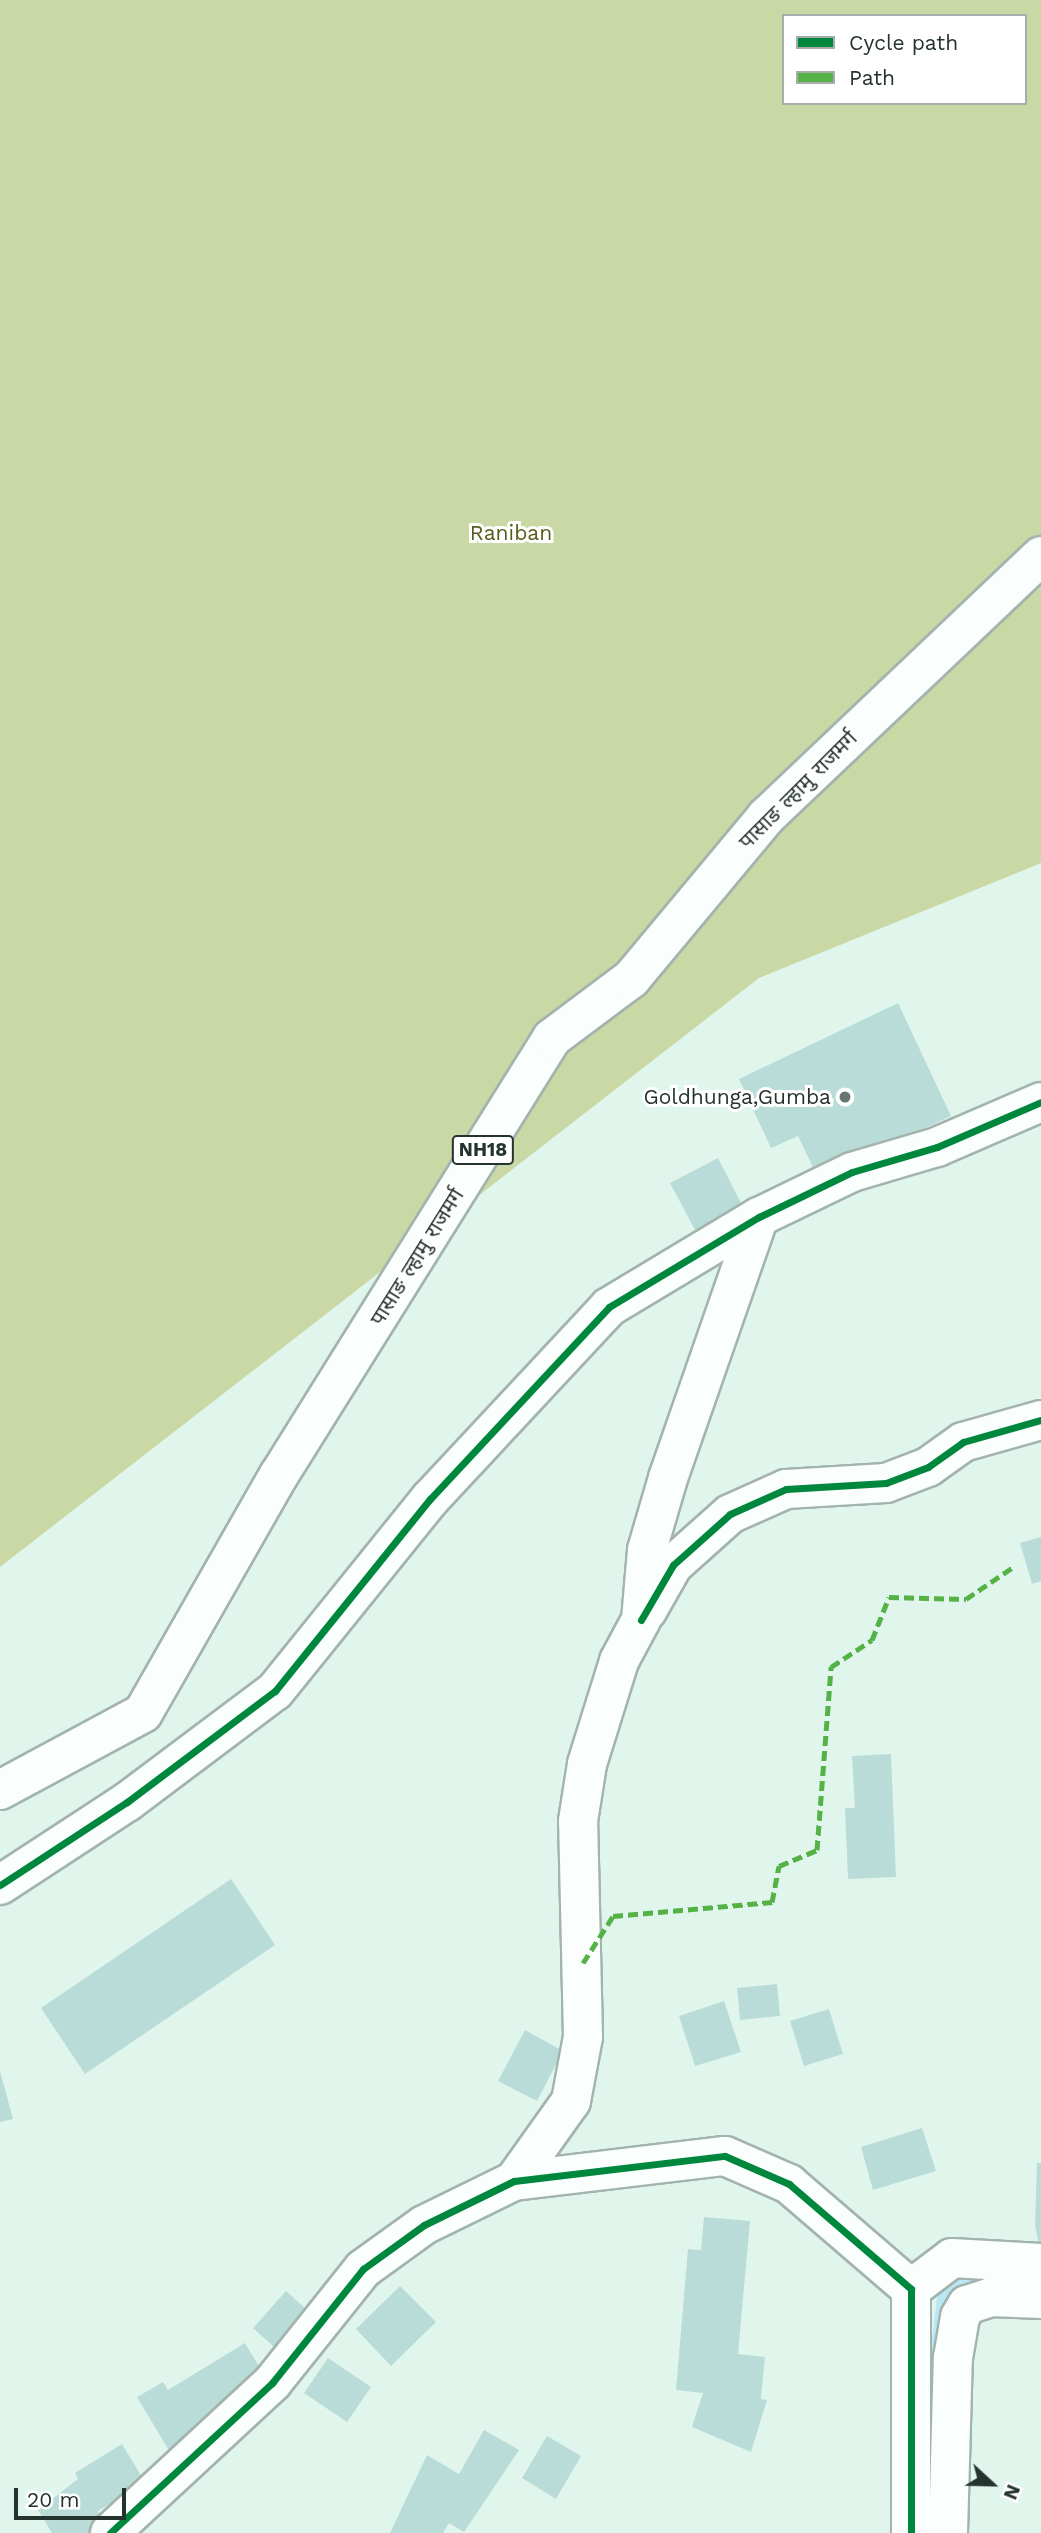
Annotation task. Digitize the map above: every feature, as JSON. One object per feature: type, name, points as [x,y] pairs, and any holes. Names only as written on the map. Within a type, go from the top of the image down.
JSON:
[{"type":"street","name":"पासाङ ल्हामु राजमर्ग","points":[[0,1790],[143,1713],[279,1475],[552,1038],[631,979],[766,817],[1041,556]]},
{"type":"street","points":[[0,1885],[127,1802],[275,1691],[430,1499],[609,1307],[760,1217],[852,1172],[937,1147],[1041,1102]]},
{"type":"street","points":[[641,1620],[647,1550],[661,1502],[760,1217]]},
{"type":"street","points":[[514,2181],[571,2101],[583,2038],[578,1821],[602,1706],[641,1620],[673,1565],[730,1514],[786,1489],[886,1483],[928,1467],[963,1441],[1041,1420]]},
{"type":"street","points":[[110,2533],[272,2383],[363,2269],[424,2225],[514,2181],[725,2156],[789,2184],[911,2289],[911,2533]]},
{"type":"street","points":[[911,2289],[952,2258],[1041,2263]]},
{"type":"street","points":[[948,2533],[953,2358],[960,2317],[967,2305],[991,2297],[1041,2299]]},
{"type":"green space","name":"Raniban","points":[[0,0],[1041,0],[1041,863],[759,978],[0,1567]]},
{"type":"building","name":"Goldhunga,Gumba","points":[[898,1003],[951,1116],[818,1178],[798,1136],[771,1148],[739,1079]]},
{"type":"building","points":[[718,1158],[742,1205],[695,1230],[670,1183]]},
{"type":"building","points":[[1041,1537],[1041,1581],[1032,1584],[1020,1543]]},
{"type":"building","points":[[891,1754],[896,1877],[848,1879],[845,1808],[855,1808],[852,1756]]},
{"type":"building","points":[[231,1879],[275,1945],[85,2074],[41,2008]]},
{"type":"building","points":[[777,1984],[780,2016],[740,2020],[737,1988]]},
{"type":"building","points":[[724,2001],[741,2052],[695,2066],[679,2016]]},
{"type":"building","points":[[829,2009],[843,2054],[804,2066],[790,2021]]},
{"type":"building","points":[[525,2030],[563,2051],[537,2101],[498,2081]]},
{"type":"building","points":[[0,2071],[13,2119],[0,2122]]},
{"type":"building","points":[[922,2128],[936,2171],[873,2190],[861,2147]]},
{"type":"building","points":[[1037,2163],[1041,2163],[1041,2254],[1035,2225]]},
{"type":"building","points":[[704,2217],[750,2221],[738,2354],[765,2357],[761,2399],[767,2400],[751,2452],[692,2427],[703,2393],[676,2390],[688,2249],[701,2250]]},
{"type":"building","points":[[400,2286],[436,2322],[391,2366],[356,2329]]},
{"type":"building","points":[[286,2291],[316,2318],[283,2355],[253,2328]]},
{"type":"building","points":[[245,2343],[266,2378],[171,2454],[137,2397],[163,2382],[168,2390]]},
{"type":"building","points":[[328,2358],[371,2387],[347,2422],[304,2393]]},
{"type":"building","points":[[484,2430],[519,2450],[464,2532],[449,2523],[443,2533],[390,2533],[427,2455],[459,2474]]},
{"type":"building","points":[[547,2436],[581,2456],[556,2499],[522,2478]]},
{"type":"building","points":[[122,2444],[145,2482],[98,2511],[106,2525],[93,2533],[52,2533],[38,2510],[78,2479],[75,2473]]},
{"type":"waterway","points":[[934,2364],[942,2298],[954,2282],[984,2276]]},
{"type":"marked path","points":[[583,1963],[613,1916],[772,1902],[779,1866],[817,1850],[831,1667],[872,1640],[889,1597],[966,1599],[1013,1567]]},
{"type":"cycle path","points":[[0,1885],[127,1802],[275,1691],[430,1499],[609,1307],[759,1217],[852,1172],[937,1147],[1041,1102]]},
{"type":"cycle path","points":[[641,1620],[673,1565],[730,1514],[786,1489],[886,1483],[928,1467],[963,1442],[1041,1420]]},
{"type":"cycle path","points":[[110,2533],[272,2383],[363,2269],[424,2225],[514,2181],[725,2156],[789,2184],[911,2289],[911,2533]]},
{"type":"place","name":"Goldhunga,Gumba","points":[[845,1097]]}]
